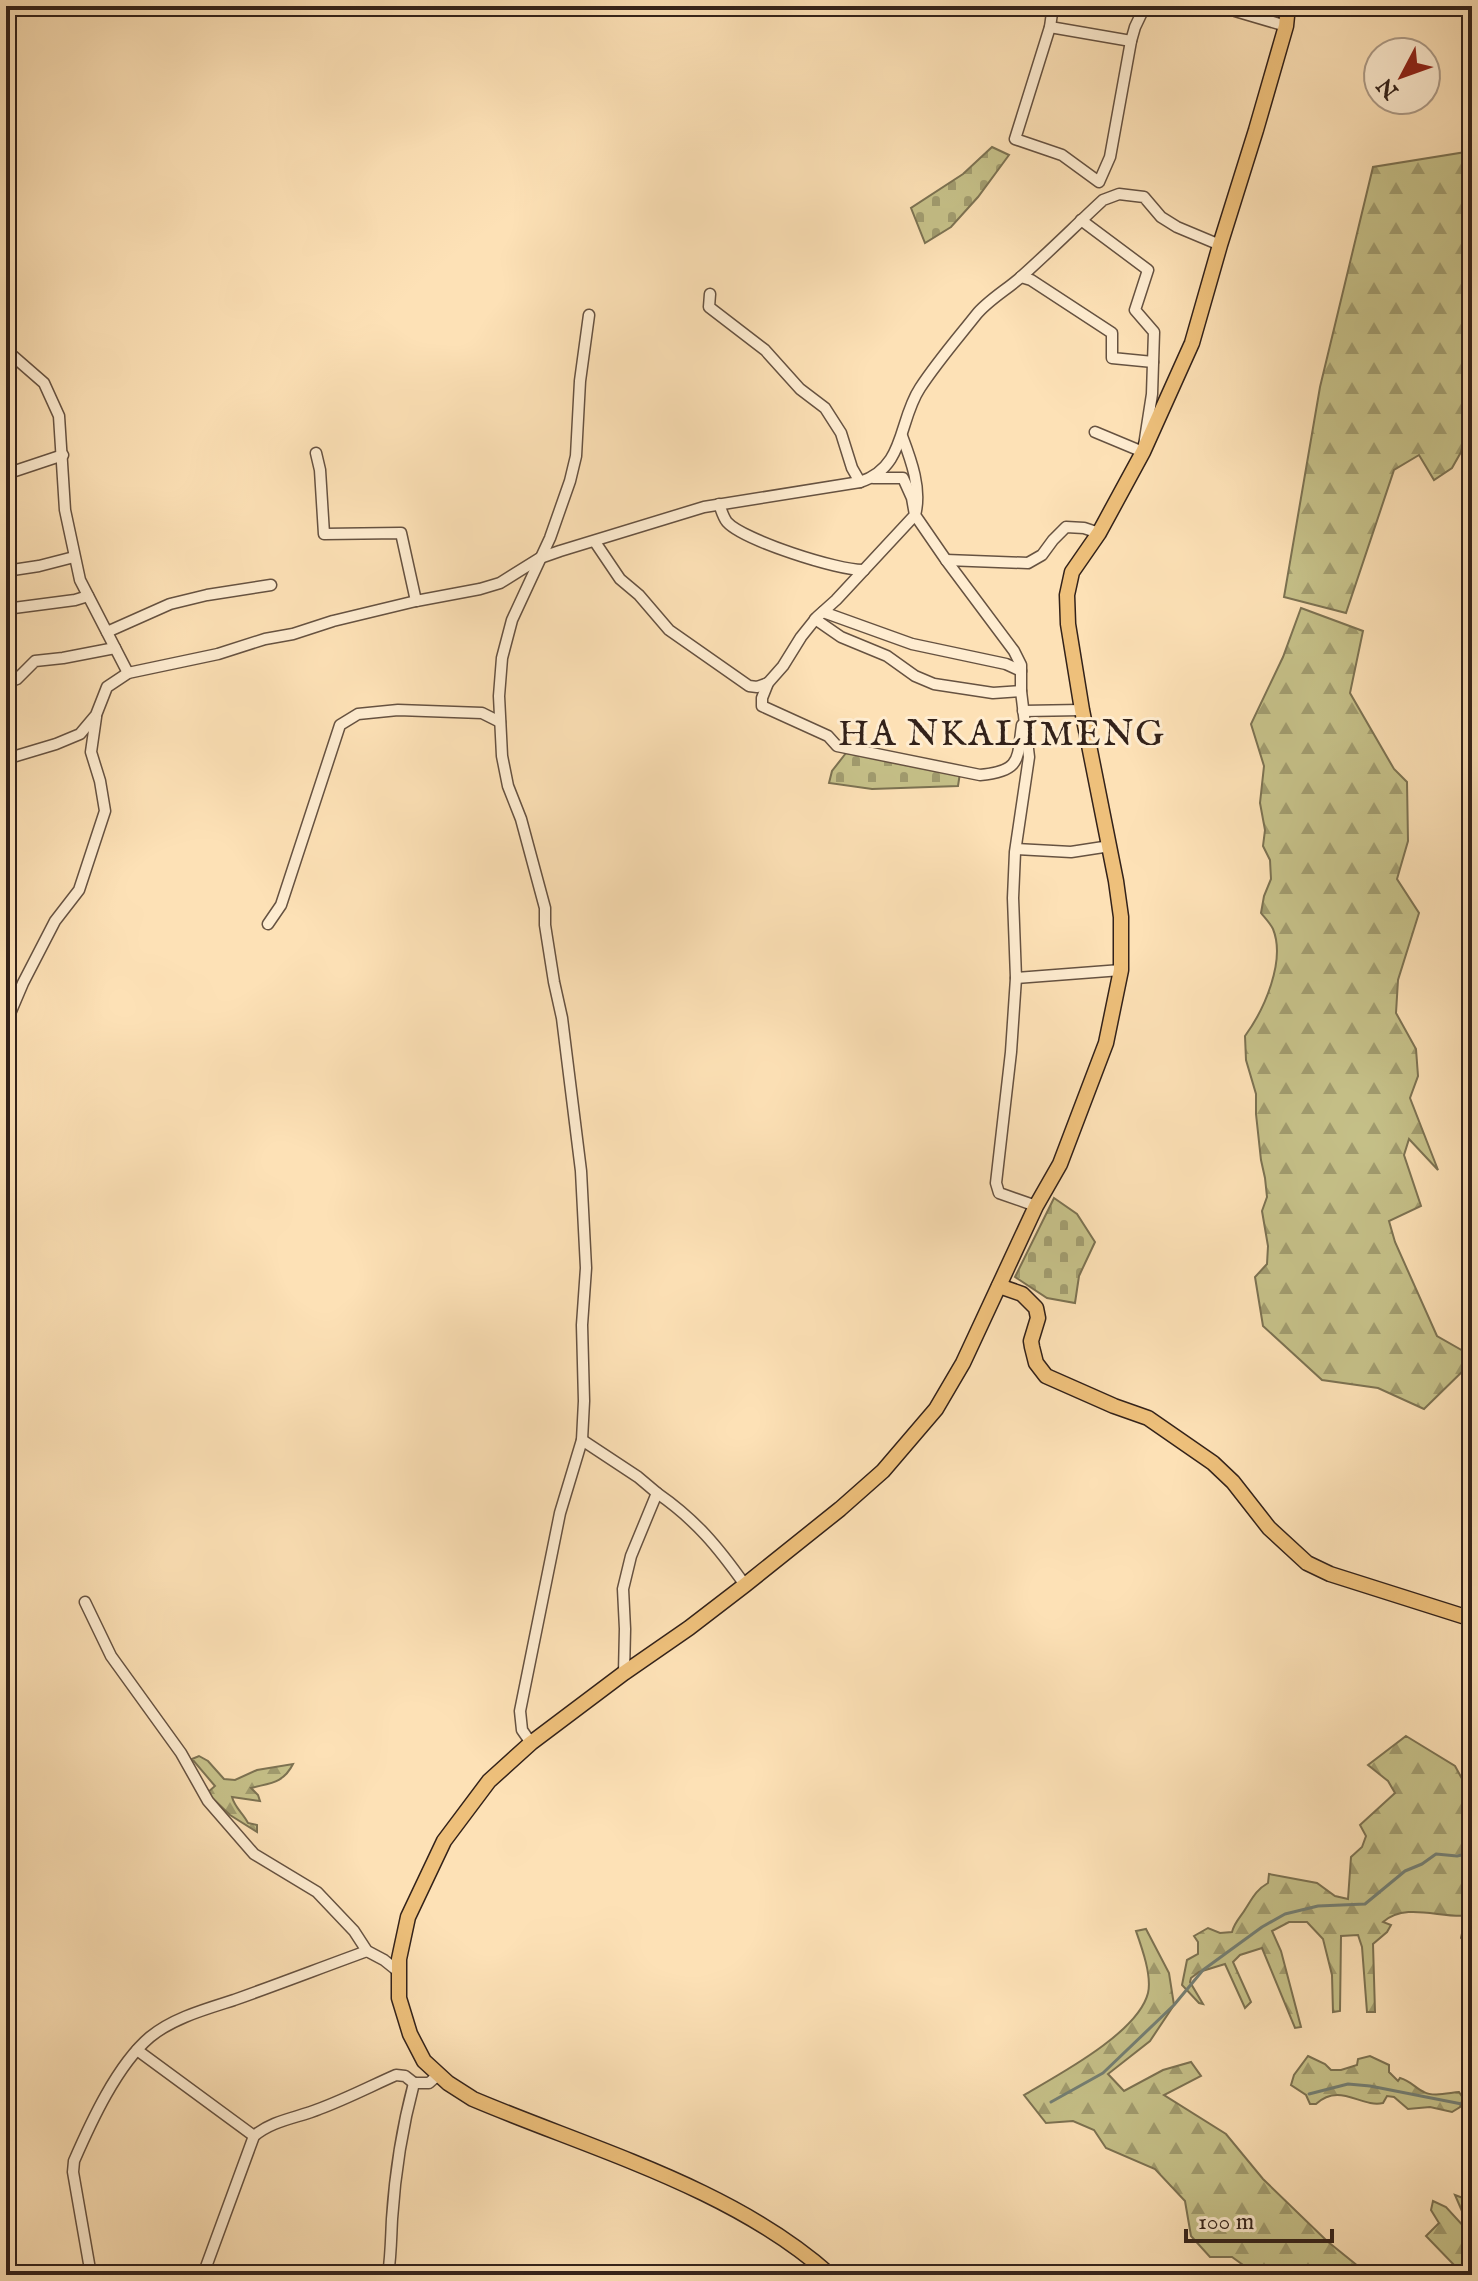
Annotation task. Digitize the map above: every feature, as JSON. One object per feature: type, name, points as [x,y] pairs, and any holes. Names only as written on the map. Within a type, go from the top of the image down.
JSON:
[{"type":"main road","points":[[830,2275],[776,2234],[717,2202],[645,2167],[473,2099],[438,2075],[424,2061],[410,2034],[399,1998],[399,1959],[408,1917],[444,1841],[489,1781],[531,1743],[689,1628],[840,1509],[883,1471],[907,1444],[936,1409],[963,1363],[1036,1206],[1060,1164],[1102,1055],[1121,970],[1121,917],[1082,710],[1068,624],[1067,595],[1072,572],[1099,533],[1143,452],[1192,343],[1286,26],[1288,6]]},
{"type":"main road","points":[[999,1286],[1022,1294],[1036,1308],[1038,1318],[1032,1347],[1036,1363],[1046,1376],[1100,1401],[1148,1418],[1213,1463],[1233,1482],[1269,1528],[1307,1563],[1472,1619]]},
{"type":"street","points":[[1053,6],[1050,27],[1015,139],[1062,155],[1099,182],[1110,157],[1131,41],[1145,6]]},
{"type":"street","points":[[1236,6],[1235,11],[1286,26]]},
{"type":"street","points":[[1050,27],[1131,41]]},
{"type":"street","points":[[873,478],[888,463],[902,436],[916,394],[947,349],[975,316],[1103,200],[1119,194],[1144,197],[1161,217],[1220,245]]},
{"type":"street","points":[[1081,220],[1148,270],[1135,310],[1154,332],[1152,394],[1143,452],[1095,432]]},
{"type":"street","points":[[1021,277],[1031,280],[1112,333],[1112,358],[1153,362]]},
{"type":"street","points":[[710,294],[709,307],[765,350],[800,389],[818,401],[833,418],[860,482]]},
{"type":"street","points":[[531,1743],[522,1730],[520,1711],[560,1513],[582,1440],[582,1325],[586,1268],[581,1171],[570,1070],[545,925],[545,908],[502,756],[499,696],[505,645],[512,620],[540,558],[570,481],[576,456],[580,381],[589,315]]},
{"type":"street","points":[[13,356],[44,383],[59,416],[65,510],[80,580],[128,673]]},
{"type":"street","points":[[902,436],[914,473],[915,515],[819,615],[768,683],[762,706],[821,732],[837,746],[980,775],[997,773],[1019,757],[1024,713]]},
{"type":"street","points":[[316,453],[324,534],[401,533],[416,601]]},
{"type":"street","points":[[6,474],[63,455]]},
{"type":"street","points":[[6,1023],[55,921],[79,890],[105,811],[91,752],[96,715],[107,687],[128,673],[218,654],[416,601],[480,589],[500,583],[540,558],[704,507],[873,478],[903,478],[915,515],[1021,665],[1029,757],[1016,849],[1013,898],[1016,978],[996,1183],[999,1193],[1036,1206]]},
{"type":"street","points":[[719,504],[727,522],[767,544],[839,567],[864,570]]},
{"type":"street","points":[[946,560],[1028,563],[1042,555],[1066,527],[1099,533]]},
{"type":"street","points":[[595,542],[620,579],[639,595],[669,630],[749,686],[768,683]]},
{"type":"street","points":[[6,571],[74,557]]},
{"type":"street","points":[[107,632],[170,604],[271,585]]},
{"type":"street","points":[[6,609],[88,596]]},
{"type":"street","points":[[819,615],[912,644],[1006,664],[1021,671]]},
{"type":"street","points":[[819,615],[841,637],[887,656],[915,676],[934,684],[993,693],[1021,691]]},
{"type":"street","points":[[6,683],[17,679],[35,661],[115,648]]},
{"type":"street","points":[[268,924],[281,905],[340,725],[358,714],[398,710],[482,713],[500,722]]},
{"type":"street","points":[[1024,713],[1082,710]]},
{"type":"street","points":[[6,759],[80,734],[96,715]]},
{"type":"street","points":[[1016,849],[1071,852],[1110,846]]},
{"type":"street","points":[[1016,978],[1121,970]]},
{"type":"street","points":[[582,1440],[684,1512],[717,1547],[745,1585]]},
{"type":"street","points":[[624,1673],[623,1589],[631,1556],[657,1493]]},
{"type":"street","points":[[85,1602],[111,1656],[181,1753],[208,1801],[254,1854],[317,1892],[354,1931],[367,1951],[399,1972]]},
{"type":"street","points":[[91,2275],[73,2172],[74,2161],[109,2087],[137,2050],[151,2036],[169,2025],[208,2008],[367,1951]]},
{"type":"street","points":[[137,2050],[254,2136]]},
{"type":"street","points":[[203,2275],[254,2136],[261,2130],[318,2110],[396,2075],[405,2076],[414,2083],[429,2083],[438,2075]]},
{"type":"street","points":[[388,2275],[396,2172],[414,2083]]},
{"type":"green space","points":[[992,147],[1009,155],[951,227],[925,243],[911,208],[963,174]]},
{"type":"green space","points":[[1472,151],[1472,409],[1461,452],[1452,468],[1434,480],[1419,455],[1394,470],[1346,613],[1284,597],[1320,387],[1373,167]]},
{"type":"green space","points":[[1301,608],[1363,631],[1350,693],[1394,769],[1407,782],[1408,841],[1397,879],[1419,913],[1398,980],[1396,1013],[1416,1049],[1418,1076],[1410,1098],[1438,1170],[1409,1139],[1404,1155],[1421,1206],[1389,1221],[1395,1242],[1437,1336],[1472,1356],[1472,1362],[1424,1409],[1378,1388],[1322,1380],[1263,1326],[1255,1277],[1267,1264],[1268,1246],[1262,1211],[1267,1197],[1256,1094],[1246,1060],[1245,1036],[1266,999],[1277,956],[1273,929],[1261,913],[1271,879],[1270,860],[1263,846],[1265,830],[1260,803],[1264,766],[1251,724],[1283,657]]},
{"type":"green space","points":[[846,753],[960,773],[958,786],[872,789],[829,783],[832,771]]},
{"type":"green space","points":[[1054,1198],[1077,1214],[1095,1242],[1079,1276],[1075,1303],[1047,1298],[1015,1277]]},
{"type":"green space","points":[[1406,1736],[1455,1766],[1471,1795],[1463,1820],[1472,1844],[1472,1950],[1461,1938],[1464,1925],[1471,1915],[1414,1912],[1393,1916],[1383,1922],[1391,1925],[1373,1944],[1375,2012],[1367,2012],[1362,1947],[1358,1935],[1341,1936],[1340,2011],[1333,2012],[1332,1975],[1323,1939],[1307,1922],[1289,1922],[1272,1931],[1281,1951],[1301,2027],[1295,2028],[1262,1948],[1240,1955],[1233,1962],[1251,2002],[1245,2008],[1225,1964],[1199,1972],[1191,1978],[1190,1982],[1203,2004],[1199,2003],[1182,1985],[1187,1960],[1198,1954],[1198,1942],[1194,1936],[1208,1928],[1220,1933],[1232,1932],[1255,1894],[1268,1883],[1269,1874],[1317,1883],[1335,1896],[1348,1899],[1351,1857],[1362,1847],[1366,1836],[1360,1825],[1395,1793],[1388,1781],[1368,1765]]},
{"type":"green space","points":[[199,1756],[208,1761],[224,1779],[235,1780],[257,1770],[293,1764],[280,1779],[251,1788],[260,1801],[232,1797],[248,1823],[257,1825],[257,1832],[230,1815],[207,1793],[215,1786],[192,1759]]},
{"type":"green space","points":[[1146,1929],[1169,1973],[1174,2005],[1150,2041],[1108,2074],[1124,2091],[1163,2070],[1191,2062],[1201,2076],[1164,2095],[1226,2134],[1263,2179],[1327,2241],[1369,2275],[1257,2275],[1232,2257],[1210,2257],[1191,2236],[1185,2201],[1155,2169],[1106,2148],[1094,2130],[1073,2121],[1046,2123],[1024,2095],[1095,2052],[1129,2023],[1141,2008],[1148,1993],[1149,1979],[1136,1931]]},
{"type":"green space","points":[[1308,2056],[1331,2070],[1341,2070],[1357,2065],[1358,2059],[1370,2056],[1389,2065],[1389,2072],[1398,2081],[1404,2079],[1432,2094],[1459,2092],[1463,2098],[1460,2107],[1452,2112],[1430,2107],[1408,2109],[1394,2097],[1387,2096],[1383,2103],[1375,2104],[1334,2095],[1310,2104],[1306,2095],[1291,2085],[1294,2075]]},
{"type":"green space","points":[[1455,2195],[1471,2201],[1472,2274],[1454,2265],[1426,2236],[1439,2223],[1431,2210],[1433,2201],[1446,2207],[1466,2229],[1468,2225]]},
{"type":"waterway","points":[[1051,2102],[1103,2073],[1174,2005],[1203,1970],[1262,1927],[1285,1914],[1318,1906],[1365,1904],[1405,1871],[1436,1854],[1457,1856],[1472,1853]]},
{"type":"waterway","points":[[1309,2094],[1348,2084],[1472,2106]]},
{"type":"district","name":"HA NKALIMENG","points":[[1002,732]]}]
